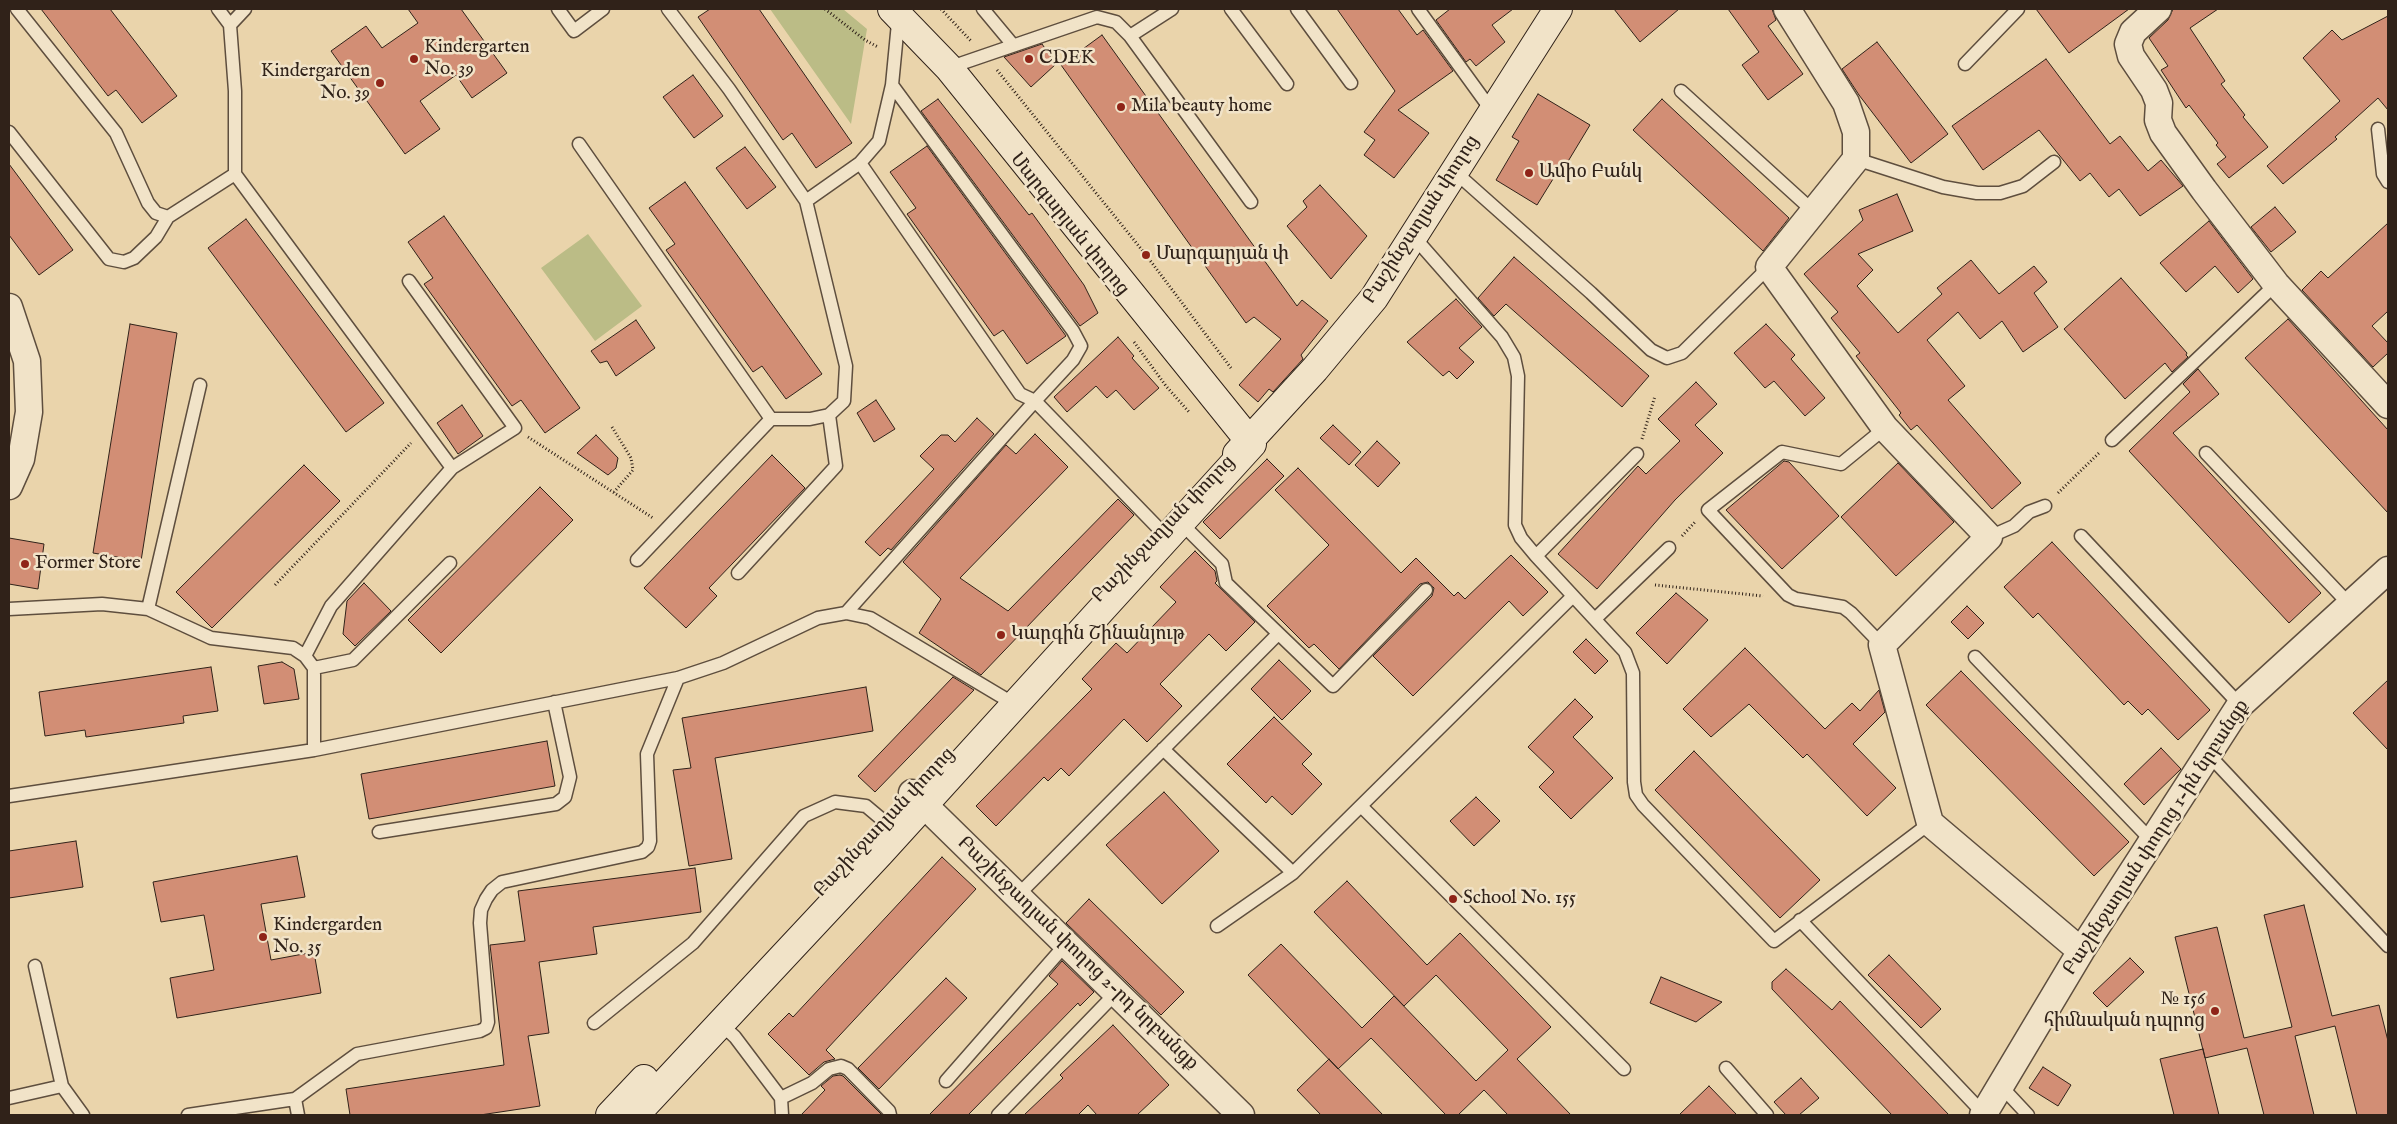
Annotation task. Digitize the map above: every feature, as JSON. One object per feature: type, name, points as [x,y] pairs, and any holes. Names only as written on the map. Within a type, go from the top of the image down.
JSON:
[{"type":"main road","name":"Բաշինջաղյան փողոց","points":[[610,1115],[885,822],[918,799],[1249,445],[1315,369],[1374,298],[1558,9]]},
{"type":"main road","name":"Մարգարյան փողոց","points":[[891,13],[946,69],[1249,445]]},
{"type":"main road","name":"Բաշինջաղյան փողոց","points":[[635,1115],[721,1024],[1004,698],[1172,527]]},
{"type":"street","points":[[1787,9],[1846,103],[1856,132],[1856,159],[1769,267],[1885,428],[1989,537],[1882,645],[1930,823],[2082,950]]},
{"type":"street","points":[[2158,9],[2133,32],[2128,44],[2131,56],[2154,90],[2159,103],[2158,120],[2163,133],[2274,282],[2388,405]]},
{"type":"street","points":[[9,307],[27,361],[29,412],[21,459],[9,486]]},
{"type":"street","name":"Բաշինջաղյան փողոց 1-ին նրբանցք","points":[[1983,1115],[2082,950],[2240,705],[2388,570]]},
{"type":"street","name":"Բաշինջաղյան փողոց 2-րդ նրբանցք","points":[[918,799],[1241,1115]]},
{"type":"lane","points":[[17,9],[116,133],[148,203],[156,213],[168,217]]},
{"type":"lane","points":[[218,9],[230,25],[235,91],[234,174],[452,468]]},
{"type":"lane","points":[[230,25],[245,9]]},
{"type":"lane","points":[[558,9],[574,31],[603,9]]},
{"type":"lane","points":[[636,560],[771,419],[810,419],[829,415],[844,401],[846,366],[806,200],[729,89],[668,9]]},
{"type":"lane","points":[[983,9],[1014,46]]},
{"type":"lane","points":[[1130,36],[1172,9]]},
{"type":"lane","points":[[1231,9],[1288,84]]},
{"type":"lane","points":[[1297,9],[1351,83]]},
{"type":"lane","points":[[1418,9],[1492,111]]},
{"type":"lane","points":[[1965,64],[2018,9]]},
{"type":"lane","points":[[806,200],[860,163],[879,141],[892,85],[895,55],[891,13]]},
{"type":"lane","points":[[946,69],[984,54],[1014,46],[1097,17],[1116,22],[1130,36],[1251,202]]},
{"type":"lane","points":[[846,613],[1073,360],[1081,346],[1073,331],[892,85]]},
{"type":"lane","points":[[1680,91],[1814,211]]},
{"type":"lane","points":[[2378,129],[2383,174],[2388,182]]},
{"type":"lane","points":[[9,132],[110,259],[124,262],[134,258],[156,237],[168,217],[234,174]]},
{"type":"lane","points":[[580,144],[771,419]]},
{"type":"lane","points":[[1856,159],[1943,186],[1985,193],[2000,193],[2023,186],[2054,162]]},
{"type":"lane","points":[[860,163],[1020,394],[1035,401],[1172,527],[1222,564],[1226,583],[1332,686],[1426,590]]},
{"type":"lane","points":[[1455,172],[1591,293],[1651,350],[1667,358],[1682,353],[1769,267]]},
{"type":"lane","points":[[1414,237],[1502,337],[1514,357],[1518,376],[1515,525],[1521,538],[1536,556],[1625,652],[1632,673],[1634,782],[1636,795],[1643,805],[1774,941],[1930,823]]},
{"type":"lane","points":[[305,656],[331,606],[452,468],[515,428],[409,281]]},
{"type":"lane","points":[[2112,440],[2274,282]]},
{"type":"lane","points":[[148,609],[200,385]]},
{"type":"lane","points":[[738,573],[836,466],[829,415]]},
{"type":"lane","points":[[1882,645],[1843,607],[1796,599],[1788,595],[1708,510],[1782,452],[1842,464],[1885,428]]},
{"type":"lane","points":[[2206,453],[2350,605]]},
{"type":"lane","points":[[1536,556],[1637,454]]},
{"type":"lane","points":[[1989,537],[2014,526],[2029,512],[2045,506]]},
{"type":"lane","points":[[2081,536],[2240,705]]},
{"type":"lane","points":[[1594,619],[1669,548]]},
{"type":"lane","points":[[314,668],[353,660],[450,563]]},
{"type":"lane","points":[[1217,926],[1293,873],[1573,596]]},
{"type":"lane","points":[[9,609],[102,604],[148,609],[211,638],[294,648],[305,656],[314,668],[314,750]]},
{"type":"lane","points":[[9,796],[314,750],[678,678],[723,663],[818,618],[846,613],[870,618],[1004,698]]},
{"type":"lane","points":[[1017,896],[1278,634]]},
{"type":"lane","points":[[1975,657],[2152,841]]},
{"type":"lane","points":[[188,1115],[296,1099],[357,1054],[480,1031],[486,1028],[488,1022],[480,922],[481,910],[486,899],[492,890],[502,882],[642,852],[648,848],[650,840],[647,754],[678,678]]},
{"type":"lane","points":[[379,832],[556,804],[565,797],[570,777],[554,702]]},
{"type":"lane","points":[[1164,749],[1293,873]]},
{"type":"lane","points":[[2208,754],[2388,946]]},
{"type":"lane","points":[[594,1023],[693,942],[804,816],[835,802],[866,806],[885,822]]},
{"type":"lane","points":[[1360,806],[1624,1069]]},
{"type":"lane","points":[[1800,920],[1983,1115]]},
{"type":"lane","points":[[946,1081],[1066,944]]},
{"type":"lane","points":[[35,966],[62,1086],[83,1115]]},
{"type":"lane","points":[[998,1115],[1116,993]]},
{"type":"lane","points":[[721,1024],[734,1037],[782,1098],[782,1115]]},
{"type":"lane","points":[[782,1098],[812,1083],[829,1069],[841,1066],[848,1070],[889,1111],[890,1115]]},
{"type":"lane","points":[[1726,1068],[1767,1115]]},
{"type":"lane","points":[[2000,1085],[2028,1115]]},
{"type":"lane","points":[[9,1098],[62,1086]]},
{"type":"lane","points":[[296,1099],[298,1115]]},
{"type":"path","points":[[824,9],[865,40],[895,55]]},
{"type":"path","points":[[941,9],[984,54],[1146,255],[1231,368]]},
{"type":"path","points":[[1129,335],[1166,386],[1189,412]]},
{"type":"path","points":[[1637,454],[1655,396]]},
{"type":"path","points":[[612,426],[631,458],[633,470],[614,492]]},
{"type":"path","points":[[515,428],[668,527]]},
{"type":"path","points":[[275,585],[424,430]]},
{"type":"path","points":[[2045,506],[2112,440]]},
{"type":"path","points":[[1669,548],[1708,510]]},
{"type":"path","points":[[1665,586],[1762,596]]},
{"type":"green space","points":[[770,9],[843,9],[867,29],[851,124]]},
{"type":"green space","points":[[588,234],[642,306],[595,341],[541,268]]},
{"type":"building","points":[[41,9],[110,9],[177,96],[142,123],[116,90],[108,96]]},
{"type":"building","name":"Kindergarden No. 39","points":[[408,9],[461,9],[507,73],[472,98],[456,75],[420,101],[440,129],[405,154],[331,51],[366,26],[382,48],[418,23]]},
{"type":"building","points":[[710,9],[759,9],[852,143],[816,168],[792,133],[783,140],[698,17]]},
{"type":"building","points":[[1337,9],[1398,9],[1417,35],[1423,30],[1453,71],[1398,110],[1429,133],[1394,178],[1364,155],[1375,140],[1364,132],[1395,91]]},
{"type":"building","points":[[1450,9],[1513,9],[1492,25],[1505,42],[1476,66],[1470,59],[1466,62],[1436,20]]},
{"type":"building","points":[[1614,9],[1679,9],[1640,42]]},
{"type":"building","points":[[1728,9],[1772,9],[1776,20],[1768,26],[1803,74],[1768,100],[1742,65],[1759,52]]},
{"type":"building","points":[[2036,9],[2129,9],[2069,53]]},
{"type":"building","points":[[2173,9],[2218,9],[2190,28],[2225,81],[2221,84],[2245,115],[2243,117],[2268,147],[2229,178],[2217,164],[2226,157],[2216,145],[2218,143],[2189,105],[2186,108],[2161,70],[2168,66],[2149,38],[2168,20]]},
{"type":"building","points":[[2388,16],[2388,110],[2378,98],[2335,137],[2337,139],[2283,184],[2267,166],[2340,101],[2303,58],[2332,30],[2342,40]]},
{"type":"building","points":[[1102,35],[1297,306],[1302,300],[1328,321],[1301,355],[1303,359],[1273,392],[1269,389],[1258,402],[1239,385],[1281,339],[1254,317],[1246,323],[1061,65]]},
{"type":"building","points":[[1877,42],[1948,134],[1911,163],[1859,95],[1842,69]]},
{"type":"building","name":"CDEK","points":[[1042,44],[1056,64],[1031,87],[1004,57]]},
{"type":"building","points":[[2046,59],[2110,144],[2120,136],[2148,171],[2161,160],[2183,186],[2140,216],[2119,189],[2109,197],[2090,173],[2080,181],[2039,130],[1983,170],[1952,126]]},
{"type":"building","points":[[693,75],[723,116],[694,138],[663,97]]},
{"type":"building","points":[[1538,94],[1590,125],[1564,168],[1561,166],[1537,205],[1496,180],[1519,141],[1512,137]]},
{"type":"building","points":[[938,99],[1029,215],[1032,213],[1084,285],[1098,313],[1080,326],[921,111]]},
{"type":"building","points":[[1662,99],[1789,218],[1763,251],[1633,130]]},
{"type":"building","points":[[927,146],[1066,336],[1027,364],[1003,330],[994,336],[907,214],[916,208],[890,172]]},
{"type":"building","points":[[745,147],[776,187],[747,209],[716,168]]},
{"type":"building","points":[[9,164],[73,250],[39,275],[9,235]]},
{"type":"building","points":[[685,182],[822,374],[786,399],[762,366],[753,372],[666,250],[675,244],[649,208]]},
{"type":"building","points":[[1320,185],[1367,236],[1331,279],[1287,226],[1307,207],[1303,201]]},
{"type":"building","points":[[1897,194],[1913,231],[1858,254],[1873,270],[1857,286],[1898,333],[1942,294],[1937,288],[1971,260],[1999,294],[2034,266],[2047,282],[2034,293],[2058,327],[2023,352],[2002,321],[1980,339],[1958,312],[1927,340],[1965,386],[1948,400],[2021,483],[1992,509],[1917,425],[1911,430],[1899,415],[1901,413],[1856,356],[1860,353],[1831,318],[1838,312],[1804,274],[1863,220],[1859,210]]},
{"type":"building","points":[[2275,207],[2296,232],[2271,252],[2251,227]]},
{"type":"building","points":[[444,216],[580,408],[545,433],[521,400],[512,406],[424,284],[433,278],[408,242]]},
{"type":"building","points":[[246,219],[384,403],[346,432],[208,248]]},
{"type":"building","points":[[2209,221],[2253,279],[2238,293],[2215,266],[2186,292],[2160,263]]},
{"type":"building","points":[[2388,223],[2388,311],[2372,326],[2388,343],[2388,353],[2373,367],[2302,290],[2321,271],[2328,278]]},
{"type":"building","points":[[1514,257],[1649,376],[1622,407],[1506,304],[1494,316],[1478,298]]},
{"type":"building","points":[[2121,278],[2187,353],[2188,357],[2172,372],[2165,363],[2125,399],[2064,329]]},
{"type":"building","points":[[1456,299],[1482,327],[1459,348],[1474,362],[1457,379],[1449,371],[1443,376],[1407,342]]},
{"type":"building","points":[[2288,319],[2388,430],[2388,513],[2245,358]]},
{"type":"building","points":[[636,320],[655,348],[616,376],[607,361],[600,363],[591,351]]},
{"type":"building","points":[[130,324],[177,333],[141,561],[93,553]]},
{"type":"building","points":[[1766,324],[1795,355],[1791,359],[1825,398],[1805,416],[1774,381],[1765,388],[1734,353]]},
{"type":"building","points":[[1118,337],[1134,356],[1132,358],[1159,388],[1134,410],[1116,390],[1107,398],[1096,386],[1067,412],[1054,397]]},
{"type":"building","points":[[2198,369],[2219,394],[2173,433],[2321,593],[2289,623],[2129,451],[2190,392],[2183,384]]},
{"type":"building","points":[[1696,382],[1717,404],[1695,425],[1723,453],[1675,500],[1597,589],[1558,554],[1638,466],[1646,474],[1680,441],[1658,419]]},
{"type":"building","points":[[876,400],[895,429],[874,442],[857,413]]},
{"type":"building","points":[[462,405],[483,436],[458,454],[437,423]]},
{"type":"building","points":[[977,418],[994,434],[891,550],[888,548],[880,556],[865,542],[934,469],[920,456],[941,435],[948,435],[955,442]]},
{"type":"building","points":[[1333,425],[1361,452],[1349,465],[1320,438]]},
{"type":"building","points":[[1035,434],[1068,467],[960,578],[1008,611],[1118,499],[1134,515],[981,675],[919,633],[941,599],[903,562],[1006,445],[1016,454]]},
{"type":"building","points":[[596,435],[618,458],[616,468],[608,475],[577,453]]},
{"type":"building","points":[[1377,441],[1400,463],[1378,487],[1355,465]]},
{"type":"building","points":[[772,455],[805,488],[709,588],[717,596],[686,628],[644,588]]},
{"type":"building","points":[[1267,459],[1284,476],[1220,539],[1203,522]]},
{"type":"building","points":[[1784,461],[1789,462],[1839,516],[1782,569],[1726,510]]},
{"type":"building","points":[[1898,463],[1954,522],[1896,576],[1841,517]]},
{"type":"building","points":[[304,465],[340,501],[212,628],[176,592]]},
{"type":"building","points":[[1298,468],[1401,573],[1416,558],[1454,596],[1458,592],[1465,599],[1511,555],[1548,592],[1523,616],[1509,601],[1413,696],[1373,656],[1432,596],[1434,588],[1428,582],[1420,584],[1339,669],[1314,644],[1309,648],[1267,606],[1329,545],[1275,490]]},
{"type":"building","points":[[540,487],[573,520],[441,653],[408,620]]},
{"type":"building","name":"Former Store","points":[[9,538],[44,544],[38,589],[9,584]]},
{"type":"building","points":[[2052,542],[2210,710],[2178,740],[2148,709],[2142,715],[2128,701],[2124,705],[2038,613],[2033,618],[2004,587]]},
{"type":"building","points":[[1195,551],[1215,571],[1217,581],[1215,583],[1255,622],[1226,651],[1209,634],[1160,684],[1182,706],[1147,742],[1124,719],[1069,776],[1061,768],[1048,781],[1044,777],[996,826],[976,806],[1092,689],[1082,679],[1116,643],[1127,653],[1176,602],[1160,587]]},
{"type":"building","points":[[364,583],[391,611],[355,646],[343,634],[347,601]]},
{"type":"building","points":[[1676,593],[1708,620],[1667,664],[1636,633]]},
{"type":"building","points":[[1967,606],[1984,623],[1968,639],[1951,622]]},
{"type":"building","points":[[1586,639],[1608,661],[1595,674],[1573,652]]},
{"type":"building","points":[[1745,648],[1825,729],[1852,703],[1860,711],[1879,690],[1885,712],[1853,744],[1896,788],[1867,816],[1807,754],[1803,758],[1749,704],[1711,737],[1683,709]]},
{"type":"building","points":[[1279,660],[1311,691],[1282,720],[1251,689]]},
{"type":"building","points":[[282,662],[294,669],[299,699],[264,704],[258,666]]},
{"type":"building","points":[[211,667],[218,711],[183,716],[184,723],[86,737],[85,730],[45,736],[39,692]]},
{"type":"building","points":[[1961,671],[2129,842],[2094,876],[1926,705]]},
{"type":"building","points":[[953,677],[974,690],[875,792],[858,776]]},
{"type":"building","points":[[2388,680],[2388,750],[2353,713]]},
{"type":"building","points":[[866,687],[873,731],[715,758],[732,859],[689,866],[673,770],[691,768],[682,718]]},
{"type":"building","points":[[1575,699],[1593,717],[1573,737],[1613,778],[1571,819],[1539,787],[1554,772],[1528,747]]},
{"type":"building","points":[[1274,717],[1312,754],[1302,764],[1322,784],[1292,815],[1272,796],[1266,803],[1227,764]]},
{"type":"building","points":[[547,741],[555,786],[369,819],[361,774]]},
{"type":"building","points":[[2161,748],[2181,769],[2144,805],[2124,784]]},
{"type":"building","points":[[1694,751],[1820,880],[1780,918],[1655,790]]},
{"type":"building","points":[[1164,792],[1219,851],[1162,904],[1106,845]]},
{"type":"building","points":[[1476,797],[1500,821],[1474,846],[1450,821]]},
{"type":"building","points":[[76,841],[83,887],[9,898],[9,851]]},
{"type":"building","name":"Kindergarden No. 35","points":[[297,856],[305,897],[261,904],[271,960],[314,952],[321,993],[177,1018],[170,978],[214,970],[204,915],[161,922],[153,882]]},
{"type":"building","points":[[942,857],[976,889],[826,1050],[835,1059],[824,1062],[809,1075],[768,1034],[789,1013],[793,1017]]},
{"type":"building","points":[[695,868],[701,912],[593,927],[597,954],[539,962],[549,1033],[528,1036],[540,1106],[480,1115],[350,1115],[346,1089],[504,1065],[490,945],[525,941],[518,891]]},
{"type":"building","points":[[1347,881],[1427,965],[1460,933],[1551,1027],[1517,1059],[1571,1115],[1508,1115],[1484,1090],[1458,1115],[1446,1115],[1371,1038],[1338,1069],[1248,975],[1281,944],[1362,1028],[1394,996],[1476,1081],[1508,1050],[1436,975],[1404,1006],[1314,912]]},
{"type":"building","points":[[1089,899],[1184,992],[1161,1015],[1066,923]]},
{"type":"building","name":"№ 156 հիմնական դպրոց","points":[[2304,905],[2332,1016],[2379,1005],[2388,1041],[2388,1115],[2357,1115],[2335,1026],[2295,1036],[2314,1115],[2264,1115],[2247,1048],[2205,1058],[2175,937],[2217,927],[2244,1038],[2292,1027],[2264,915]]},
{"type":"building","points":[[1889,955],[1941,1009],[1921,1028],[1868,975]]},
{"type":"building","points":[[2130,958],[2144,972],[2107,1007],[2093,993]]},
{"type":"building","points":[[1062,961],[1094,992],[1080,1006],[1078,1003],[968,1115],[929,1115],[1058,984],[1049,976]]},
{"type":"building","points":[[1786,969],[1832,1010],[1840,1001],[1949,1115],[1892,1115],[1772,989],[1772,982]]},
{"type":"building","points":[[1661,977],[1722,1002],[1696,1022],[1650,1003]]},
{"type":"building","points":[[946,978],[967,998],[879,1089],[858,1068]]},
{"type":"building","points":[[1113,1025],[1169,1085],[1137,1115],[1097,1115],[1088,1105],[1078,1115],[1024,1115],[1063,1078],[1060,1075]]},
{"type":"building","points":[[2203,1049],[2219,1115],[2174,1115],[2160,1059]]},
{"type":"building","points":[[1329,1059],[1383,1115],[1321,1115],[1297,1090]]},
{"type":"building","points":[[2043,1067],[2071,1085],[2058,1106],[2029,1088]]},
{"type":"building","points":[[840,1075],[882,1115],[801,1115],[825,1090],[821,1086],[833,1076]]},
{"type":"building","points":[[1801,1078],[1819,1098],[1799,1115],[1786,1115],[1774,1102]]},
{"type":"building","points":[[1709,1086],[1737,1115],[1679,1115]]},
{"type":"place","name":"Kindergarten No. 39","points":[[414,59]]},
{"type":"place","name":"CDEK","points":[[1029,59]]},
{"type":"place","name":"Kindergarden No. 39","points":[[380,83]]},
{"type":"place","name":"Mila beauty home","points":[[1121,107]]},
{"type":"place","name":"Ամիօ Բանկ","points":[[1529,173]]},
{"type":"place","name":"Մարգարյան փ","points":[[1146,255]]},
{"type":"place","name":"Former Store","points":[[25,564]]},
{"type":"place","name":"Կարգին Շինանյութ","points":[[1001,635]]},
{"type":"place","name":"School No. 155","points":[[1453,899]]},
{"type":"place","name":"Kindergarden No. 35","points":[[263,937]]},
{"type":"place","name":"№ 156 հիմնական դպրոց","points":[[2215,1011]]}]
